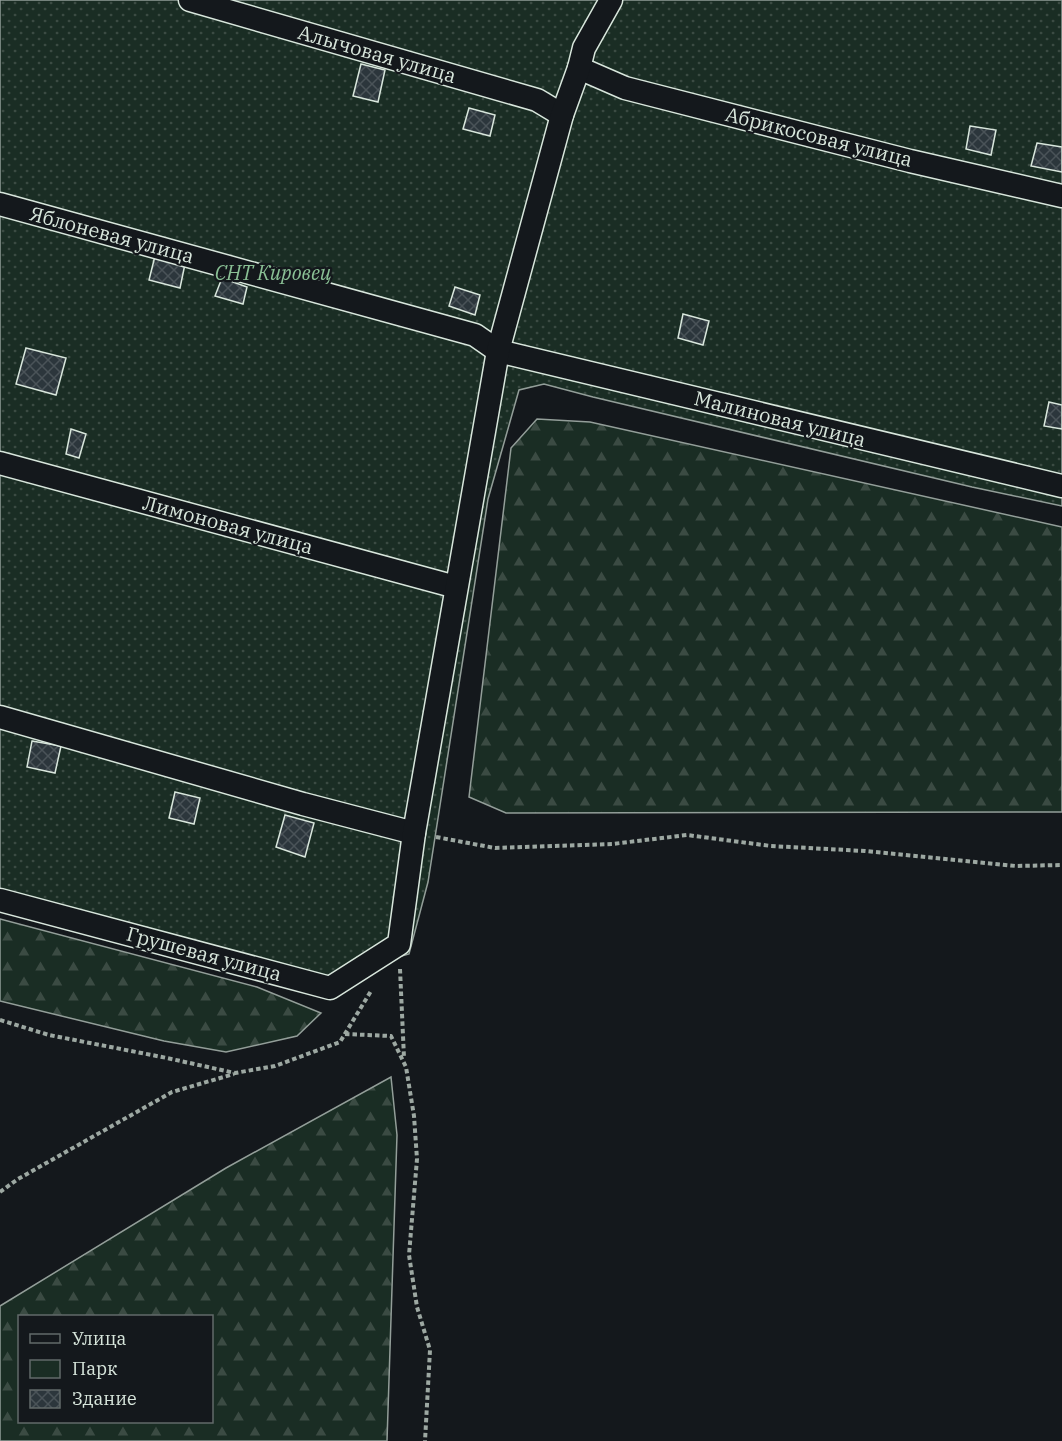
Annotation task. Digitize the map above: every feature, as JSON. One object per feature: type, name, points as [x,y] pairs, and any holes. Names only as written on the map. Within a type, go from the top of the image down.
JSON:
[{"type":"street","name":"Алычовая улица","points":[[190,0],[537,100],[562,115]]},
{"type":"street","points":[[399,944],[414,833],[498,351],[562,115],[584,48],[611,0]]},
{"type":"street","name":"Абрикосовая улица","points":[[579,68],[625,88],[910,161],[1062,196]]},
{"type":"street","name":"Яблоневая улица","points":[[0,204],[475,335],[498,351]]},
{"type":"street","name":"Малиновая улица","points":[[498,351],[1062,486]]},
{"type":"street","name":"Лимоновая улица","points":[[0,463],[456,587]]},
{"type":"street","points":[[0,717],[303,804],[414,833]]},
{"type":"street","name":"Грушевая улица","points":[[0,900],[330,988],[399,944]]},
{"type":"path","points":[[414,833],[495,848],[612,844],[687,835],[771,846],[864,851],[1016,866],[1062,865]]},
{"type":"path","points":[[399,944],[404,1062]]},
{"type":"path","points":[[0,1192],[18,1179],[172,1092],[286,1062],[340,1042],[375,984]]},
{"type":"path","points":[[0,1020],[49,1035],[235,1074]]},
{"type":"path","points":[[345,1034],[392,1036],[406,1067],[414,1116],[417,1158],[409,1255],[417,1307],[430,1350],[425,1441]]},
{"type":"green space","name":"СНТ Кировец","points":[[0,0],[1062,0],[1062,506],[972,487],[544,384],[519,390],[488,499],[428,882],[409,954],[319,980],[0,898]]},
{"type":"green space","points":[[537,419],[590,422],[1062,527],[1062,812],[506,813],[469,797],[511,448]]},
{"type":"green space","points":[[0,919],[257,987],[321,1013],[297,1036],[226,1052],[164,1041],[0,1001]]},
{"type":"green space","points":[[391,1077],[397,1135],[387,1441],[0,1441],[0,1306],[226,1168]]},
{"type":"building","points":[[361,64],[385,70],[378,102],[353,96]]},
{"type":"building","points":[[469,108],[495,115],[490,136],[463,129]]},
{"type":"building","points":[[970,126],[996,130],[991,155],[966,149]]},
{"type":"building","points":[[1037,143],[1062,147],[1062,172],[1031,166]]},
{"type":"building","points":[[155,256],[185,264],[180,288],[149,280]]},
{"type":"building","points":[[222,278],[247,287],[243,304],[215,296]]},
{"type":"building","points":[[455,287],[480,295],[475,315],[449,306]]},
{"type":"building","points":[[683,314],[709,321],[703,345],[678,338]]},
{"type":"building","points":[[26,348],[66,358],[56,395],[16,384]]},
{"type":"building","points":[[1049,402],[1062,405],[1062,429],[1044,426]]},
{"type":"building","points":[[71,429],[86,434],[79,458],[66,454]]},
{"type":"building","points":[[32,741],[61,746],[55,773],[27,767]]},
{"type":"building","points":[[175,792],[200,798],[194,824],[169,818]]},
{"type":"building","points":[[285,815],[314,823],[305,857],[276,847]]}]
